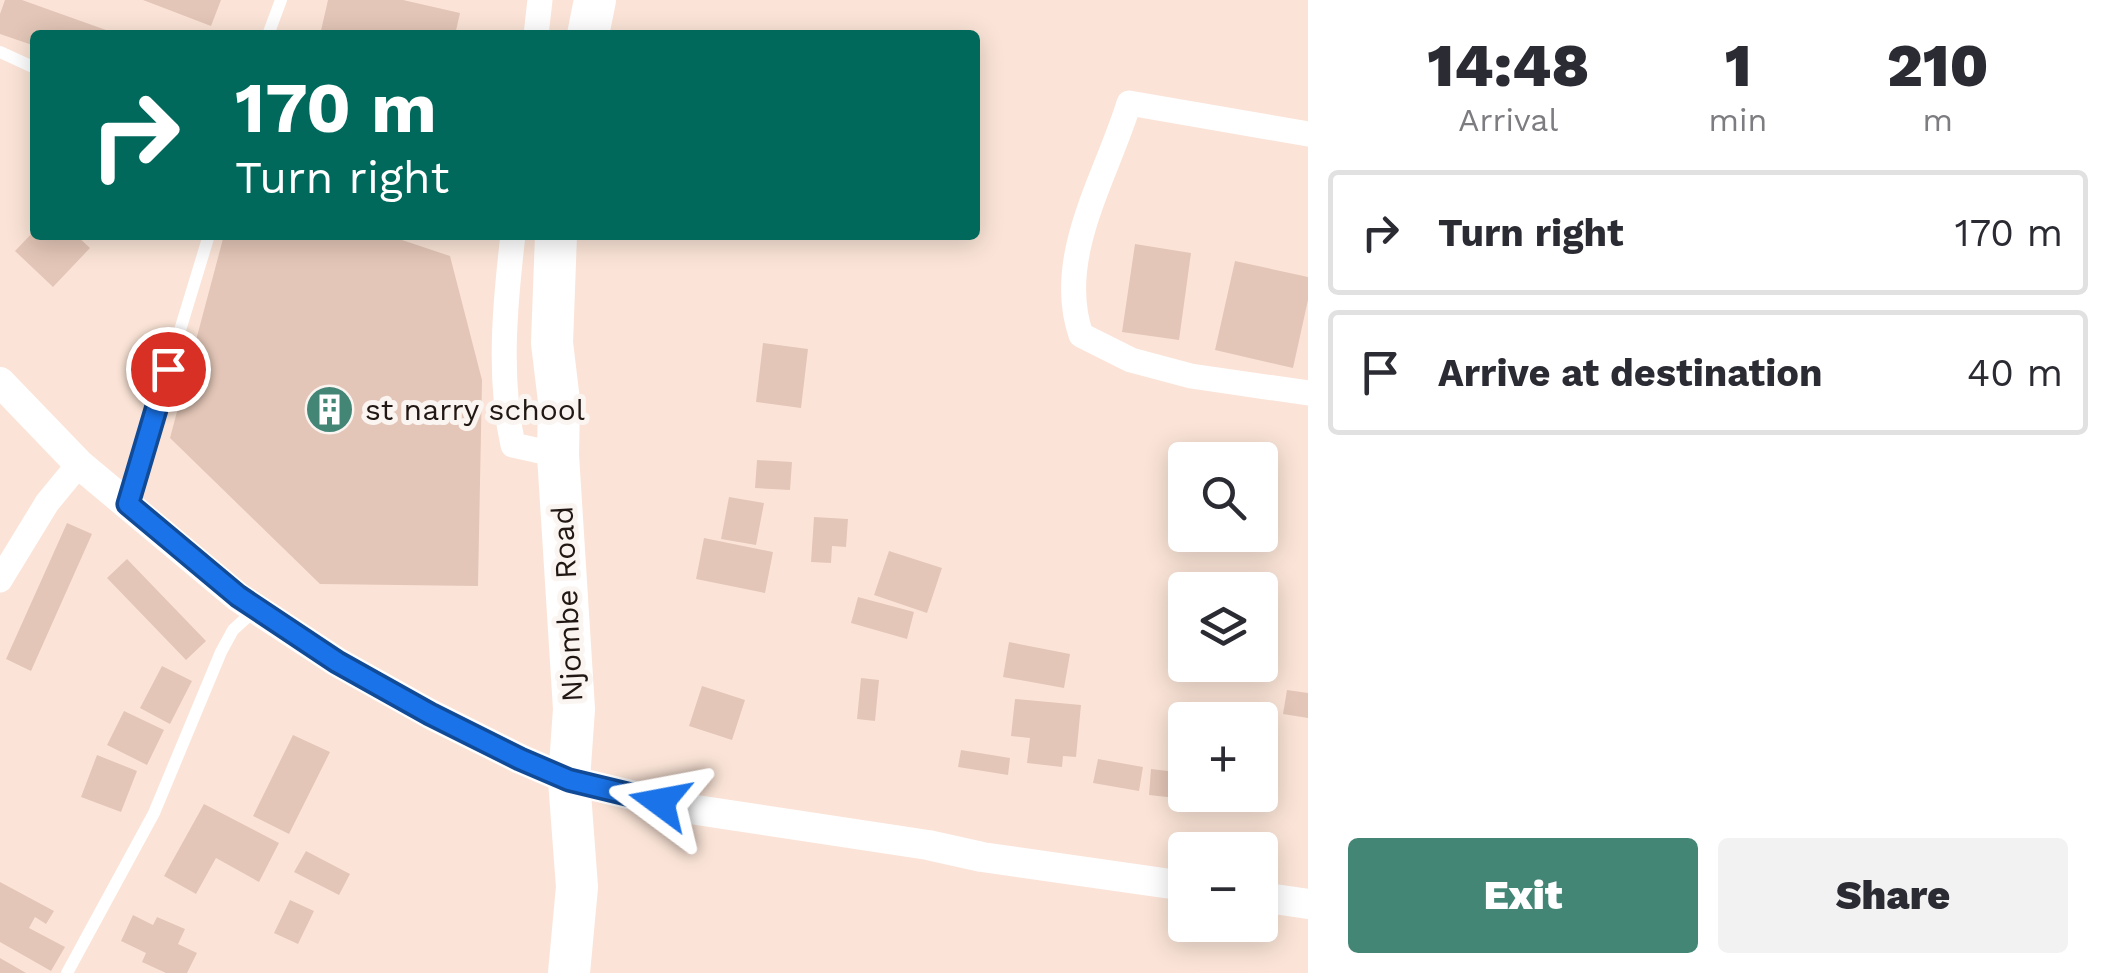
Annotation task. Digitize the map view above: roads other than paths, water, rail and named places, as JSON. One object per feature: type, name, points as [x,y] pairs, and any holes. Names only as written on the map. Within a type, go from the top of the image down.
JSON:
[{"type":"highway","points":[[589,30],[595,0]]},
{"type":"highway","name":"Njombe Road","points":[[556,240],[552,343],[574,709],[569,780],[577,886],[568,973]]},
{"type":"street","points":[[537,30],[540,0]]},
{"type":"street","points":[[1308,134],[1129,102],[1094,195],[1074,274],[1072,309],[1080,334],[1131,360],[1191,376],[1308,393]]},
{"type":"street","points":[[513,240],[506,318],[508,422],[514,445],[558,455]]},
{"type":"street","points":[[0,382],[79,464],[238,596],[337,662],[414,706],[569,780],[690,809],[1168,884]]},
{"type":"street","points":[[0,580],[46,503],[79,464]]},
{"type":"street","points":[[1278,900],[1308,904]]},
{"type":"lane","points":[[270,30],[280,0]]},
{"type":"lane","points":[[0,52],[30,66]]},
{"type":"lane","points":[[128,504],[207,240]]},
{"type":"lane","points":[[67,973],[154,813],[221,652],[233,630],[257,608]]},
{"type":"place","name":"st narry school","points":[[330,409]]}]
